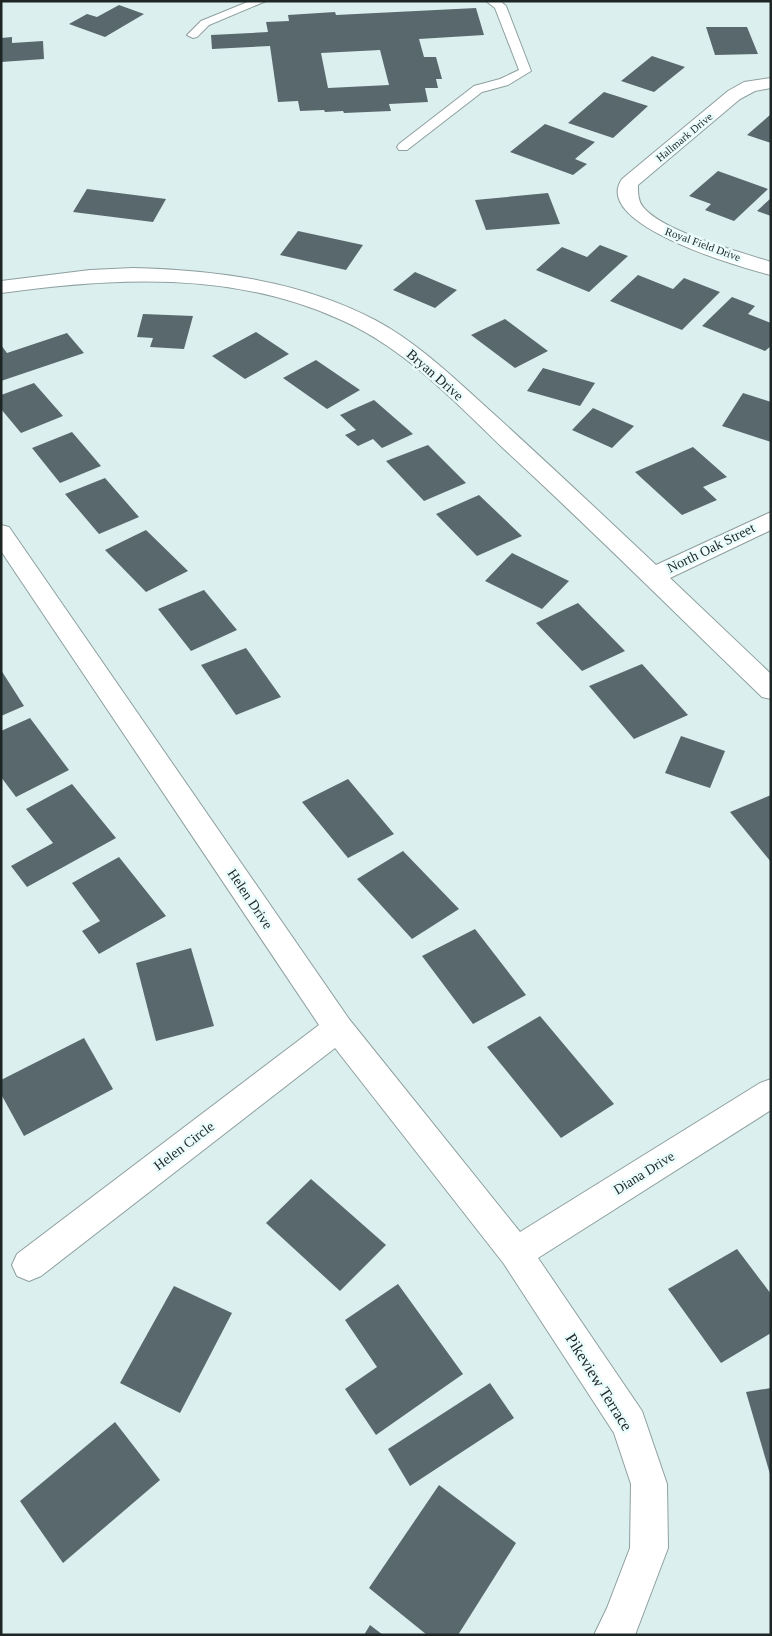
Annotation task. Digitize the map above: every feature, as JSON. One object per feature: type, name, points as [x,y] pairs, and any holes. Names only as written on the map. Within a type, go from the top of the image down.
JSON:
[{"type":"street","name":"Hallmark Drive","points":[[638,214],[631,204],[628,193],[629,183],[734,95],[750,86],[771,83]]},
{"type":"street","name":"Royal Field Drive","points":[[638,214],[649,223],[668,232],[771,269]]},
{"type":"street","name":"Bryan Drive","points":[[1,287],[52,279],[110,274],[175,273],[240,280],[296,295],[348,315],[386,336],[418,358],[531,461],[771,690]]},
{"type":"street","name":"North Oak Street","points":[[652,577],[771,520]]},
{"type":"street","name":"Helen Drive","points":[[1,533],[338,1028],[516,1253]]},
{"type":"street","name":"Helen Circle","points":[[29,1264],[338,1028]]},
{"type":"street","name":"Diana Drive","points":[[516,1253],[771,1093]]},
{"type":"street","name":"Pikeview Terrace","points":[[516,1253],[629,1424],[649,1484],[649,1548],[622,1620],[613,1635]]},
{"type":"lane","points":[[193,35],[205,23],[261,1]]},
{"type":"lane","points":[[403,147],[478,90],[504,82],[525,71],[500,6],[491,1]]},
{"type":"building","points":[[119,5],[144,14],[105,37],[69,24],[87,14],[97,17]]},
{"type":"building","points":[[476,8],[484,35],[419,39],[424,57],[436,57],[442,79],[436,79],[438,88],[425,88],[428,102],[389,104],[391,111],[344,113],[343,111],[325,112],[324,110],[300,111],[298,101],[278,102],[270,46],[212,49],[211,35],[268,32],[266,22],[289,21],[288,15],[335,12],[336,15]],"holes":[[[380,50],[389,85],[328,88],[321,53]]]},
{"type":"building","points":[[706,27],[747,27],[758,54],[715,55]]},
{"type":"building","points":[[12,37],[12,43],[43,41],[44,59],[1,62],[1,38]]},
{"type":"building","points":[[652,56],[685,67],[654,92],[621,81]]},
{"type":"building","points":[[604,92],[648,106],[613,138],[568,123]]},
{"type":"building","points":[[771,114],[771,143],[747,135]]},
{"type":"building","points":[[545,124],[595,142],[575,159],[587,164],[573,175],[510,152]]},
{"type":"building","points":[[718,171],[768,189],[734,221],[705,210],[711,204],[689,196]]},
{"type":"building","points":[[87,189],[166,199],[153,222],[73,212]]},
{"type":"building","points":[[548,193],[560,224],[486,230],[475,200]]},
{"type":"building","points":[[771,198],[771,216],[757,211]]},
{"type":"building","points":[[298,231],[363,245],[346,270],[280,255]]},
{"type":"building","points":[[600,245],[628,256],[589,292],[536,270],[562,247],[587,257]]},
{"type":"building","points":[[415,272],[457,290],[435,308],[393,290]]},
{"type":"building","points":[[638,275],[673,289],[684,278],[720,292],[682,330],[610,301]]},
{"type":"building","points":[[732,297],[755,306],[748,314],[771,323],[771,346],[765,351],[702,326]]},
{"type":"building","points":[[143,314],[193,316],[184,349],[150,347],[153,338],[137,337]]},
{"type":"building","points":[[505,319],[548,351],[515,368],[471,335]]},
{"type":"building","points":[[256,332],[289,354],[245,379],[212,356]]},
{"type":"building","points":[[67,333],[84,353],[1,381],[1,345],[7,353]]},
{"type":"building","points":[[316,360],[360,390],[327,409],[283,378]]},
{"type":"building","points":[[543,368],[595,383],[580,406],[527,391]]},
{"type":"building","points":[[34,383],[63,416],[21,433],[1,409],[1,395]]},
{"type":"building","points":[[743,393],[771,402],[771,442],[722,426]]},
{"type":"building","points":[[374,400],[413,434],[382,448],[373,439],[358,446],[345,435],[356,430],[340,415]]},
{"type":"building","points":[[593,408],[634,426],[612,448],[572,430]]},
{"type":"building","points":[[72,432],[101,466],[60,483],[32,448]]},
{"type":"building","points":[[428,445],[466,483],[424,501],[386,461]]},
{"type":"building","points":[[693,447],[727,477],[703,487],[717,500],[682,515],[635,472]]},
{"type":"building","points":[[105,478],[139,517],[99,534],[65,494]]},
{"type":"building","points":[[479,495],[522,536],[477,556],[436,514]]},
{"type":"building","points":[[146,530],[188,571],[146,592],[105,550]]},
{"type":"building","points":[[512,553],[569,581],[542,609],[485,581]]},
{"type":"building","points":[[204,590],[237,630],[191,651],[158,609]]},
{"type":"building","points":[[578,603],[625,651],[582,671],[536,623]]},
{"type":"building","points":[[246,648],[281,697],[236,715],[201,665]]},
{"type":"building","points":[[642,664],[688,715],[634,739],[589,686]]},
{"type":"building","points":[[1,670],[24,706],[1,716]]},
{"type":"building","points":[[30,718],[69,770],[16,797],[1,777],[1,731]]},
{"type":"building","points":[[681,736],[725,751],[710,788],[665,773]]},
{"type":"building","points":[[348,779],[394,834],[348,858],[302,802]]},
{"type":"building","points":[[72,784],[116,838],[27,887],[11,866],[53,843],[26,809]]},
{"type":"building","points":[[771,795],[771,862],[730,812]]},
{"type":"building","points":[[403,851],[459,909],[412,939],[357,879]]},
{"type":"building","points":[[119,857],[166,916],[99,954],[82,931],[100,921],[72,883]]},
{"type":"building","points":[[475,929],[526,995],[473,1024],[422,956]]},
{"type":"building","points":[[191,948],[214,1026],[156,1041],[136,963]]},
{"type":"building","points":[[540,1016],[614,1104],[561,1138],[487,1047]]},
{"type":"building","points":[[84,1038],[113,1089],[24,1136],[1,1094],[1,1080]]},
{"type":"building","points":[[311,1179],[386,1245],[340,1291],[266,1223]]},
{"type":"building","points":[[737,1249],[771,1294],[771,1333],[721,1363],[668,1289]]},
{"type":"building","points":[[398,1284],[463,1374],[376,1435],[345,1389],[377,1367],[345,1320]]},
{"type":"building","points":[[174,1286],[232,1313],[180,1413],[120,1383]]},
{"type":"building","points":[[490,1383],[514,1418],[410,1486],[388,1449]]},
{"type":"building","points":[[771,1388],[771,1474],[770,1474],[746,1392]]},
{"type":"building","points":[[115,1422],[160,1480],[63,1563],[20,1501]]},
{"type":"building","points":[[439,1485],[516,1543],[458,1635],[427,1635],[369,1588]]},
{"type":"building","points":[[370,1625],[383,1635],[364,1635]]}]
